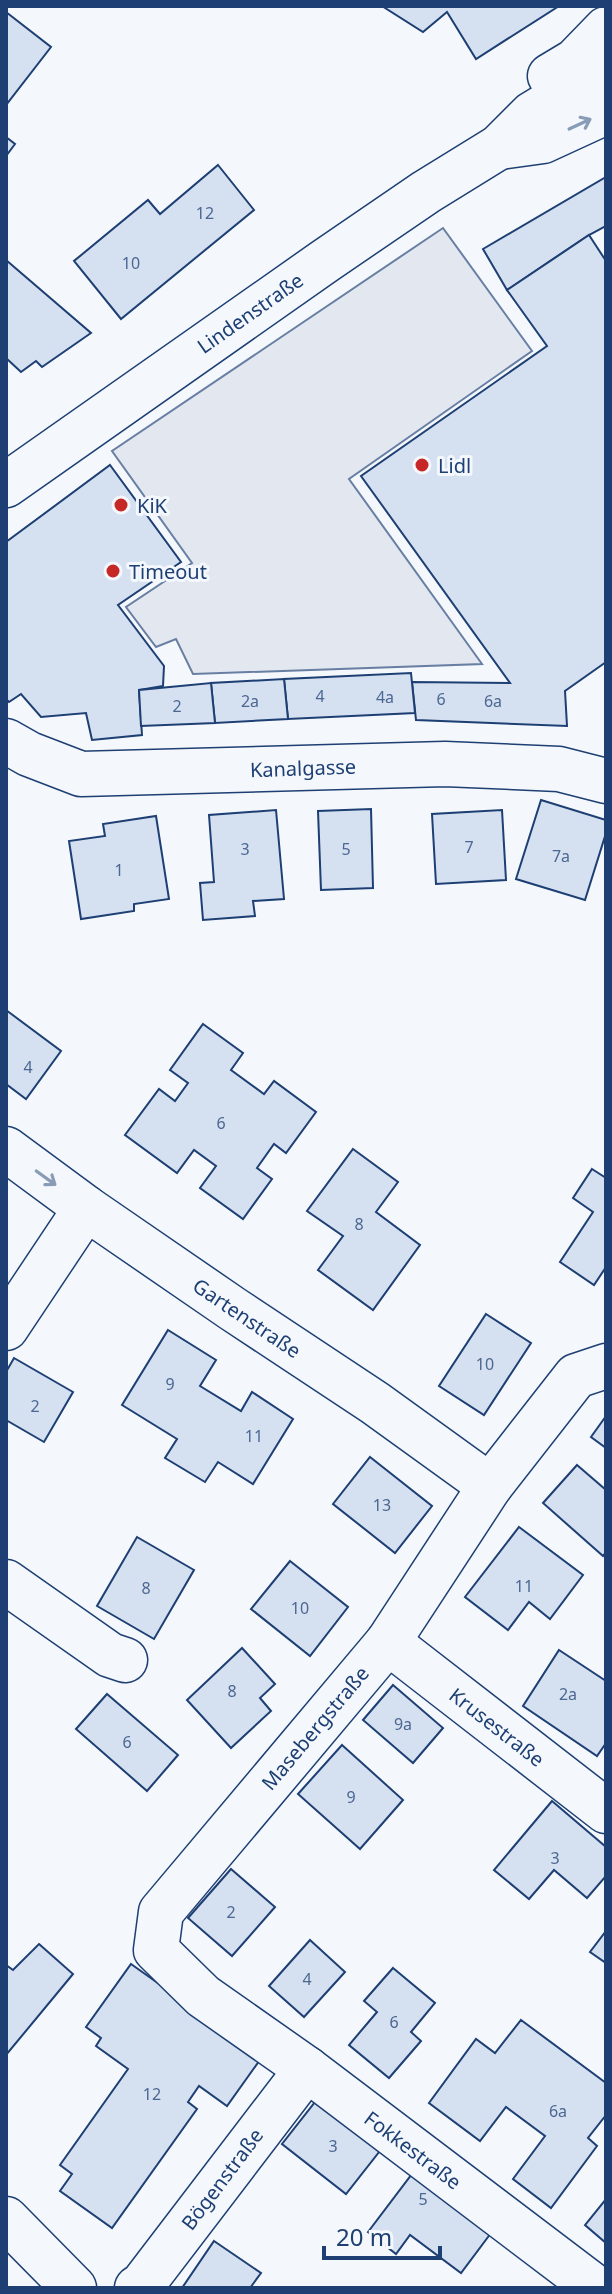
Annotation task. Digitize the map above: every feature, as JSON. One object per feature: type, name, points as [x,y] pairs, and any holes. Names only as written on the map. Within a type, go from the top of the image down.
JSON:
[{"type":"street","points":[[486,155],[495,109],[575,61],[606,29]]},
{"type":"street","name":"Lindenstraße","points":[[6,485],[325,261],[486,155],[532,114],[606,69]]},
{"type":"street","name":"Lindenstraße","points":[[486,155],[543,141],[606,112]]},
{"type":"street","name":"Kanalgasse","points":[[6,741],[29,754],[81,774],[445,764],[559,769],[606,781]]},
{"type":"street","name":"Gartenstraße","points":[[6,1149],[86,1208],[375,1403],[490,1486]]},
{"type":"street","points":[[6,1328],[86,1208]]},
{"type":"street","name":"Masebergstraße","points":[[307,2069],[203,1996],[156,1950],[161,1912],[388,1642],[490,1486],[576,1376],[606,1366]]},
{"type":"street","points":[[6,1582],[110,1655],[125,1660]]},
{"type":"street","name":"Krusestraße","points":[[388,1642],[606,1811]]},
{"type":"street","name":"Bögenstraße","points":[[137,2288],[307,2069]]},
{"type":"street","name":"Fokkestraße","points":[[307,2069],[596,2288]]},
{"type":"street","points":[[6,2219],[74,2288]]},
{"type":"shaded area","points":[[443,228],[532,351],[349,479],[482,664],[193,674],[176,639],[156,647],[126,607],[192,563],[112,451]]},
{"type":"building","points":[[382,6],[559,6],[476,59],[447,12],[423,32]]},
{"type":"building","points":[[6,12],[51,47],[6,105]]},
{"type":"building","points":[[6,137],[15,144],[6,156]]},
{"type":"building","points":[[218,165],[254,210],[121,319],[74,261],[148,200],[160,214]]},
{"type":"building","points":[[606,177],[606,226],[507,290],[483,249]]},
{"type":"building","points":[[589,235],[606,261],[606,662],[565,691],[567,726],[416,720],[412,682],[510,683],[361,476],[547,346],[507,290]]},
{"type":"building","points":[[6,260],[91,333],[42,367],[36,361],[21,372],[6,358]]},
{"type":"building","points":[[110,465],[181,562],[118,605],[164,666],[163,686],[139,690],[142,735],[92,740],[86,713],[41,717],[21,694],[9,702],[6,699],[6,542]]},
{"type":"building","points":[[411,673],[415,713],[288,719],[284,679]]},
{"type":"building","points":[[284,679],[288,719],[215,723],[211,683]]},
{"type":"building","points":[[211,683],[215,723],[141,726],[139,690]]},
{"type":"building","points":[[541,800],[606,820],[606,833],[585,900],[516,879]]},
{"type":"building","points":[[371,809],[373,888],[321,890],[318,811]]},
{"type":"building","points":[[276,810],[284,899],[253,901],[255,916],[203,920],[200,883],[214,882],[209,815]]},
{"type":"building","points":[[502,810],[506,880],[436,884],[432,814]]},
{"type":"building","points":[[156,816],[169,899],[134,904],[134,911],[81,919],[69,841],[105,836],[103,824]]},
{"type":"building","points":[[6,1010],[61,1051],[26,1099],[6,1084]]},
{"type":"building","points":[[203,1024],[243,1053],[231,1070],[264,1094],[274,1081],[316,1112],[286,1153],[274,1144],[257,1168],[272,1179],[243,1219],[200,1188],[216,1166],[194,1150],[177,1173],[125,1135],[159,1089],[175,1101],[188,1083],[170,1070]]},
{"type":"building","points":[[353,1149],[398,1182],[376,1212],[420,1245],[373,1310],[318,1270],[343,1236],[307,1211]]},
{"type":"building","points":[[592,1169],[606,1178],[606,1267],[594,1285],[560,1262],[593,1212],[573,1198]]},
{"type":"building","points":[[486,1314],[531,1343],[484,1415],[439,1386]]},
{"type":"building","points":[[168,1330],[216,1360],[200,1386],[241,1411],[252,1392],[293,1419],[253,1484],[218,1462],[205,1482],[165,1458],[177,1439],[122,1405]]},
{"type":"building","points":[[14,1358],[73,1392],[44,1442],[6,1420],[6,1372]]},
{"type":"building","points":[[606,1416],[606,1448],[591,1437]]},
{"type":"building","points":[[370,1457],[432,1506],[395,1553],[333,1504]]},
{"type":"building","points":[[577,1465],[606,1490],[606,1552],[603,1556],[543,1503]]},
{"type":"building","points":[[519,1527],[583,1575],[550,1619],[529,1602],[508,1630],[465,1597]]},
{"type":"building","points":[[137,1537],[194,1570],[154,1639],[97,1606]]},
{"type":"building","points":[[290,1561],[348,1607],[310,1656],[251,1609]]},
{"type":"building","points":[[242,1648],[275,1684],[260,1698],[271,1711],[231,1748],[187,1700]]},
{"type":"building","points":[[559,1650],[606,1681],[606,1743],[597,1756],[523,1706]]},
{"type":"building","points":[[393,1685],[443,1728],[413,1763],[363,1720]]},
{"type":"building","points":[[107,1694],[178,1755],[147,1791],[76,1729]]},
{"type":"building","points":[[342,1745],[403,1800],[360,1849],[298,1794]]},
{"type":"building","points":[[552,1801],[606,1847],[606,1876],[587,1898],[554,1870],[529,1899],[494,1870]]},
{"type":"building","points":[[231,1869],[275,1907],[232,1956],[188,1918]]},
{"type":"building","points":[[606,1931],[606,1963],[590,1952]]},
{"type":"building","points":[[310,1940],[345,1972],[304,2017],[269,1986]]},
{"type":"building","points":[[39,1944],[73,1974],[6,2055],[6,1965],[13,1970]]},
{"type":"building","points":[[131,1964],[262,2057],[227,2106],[199,2086],[188,2102],[197,2109],[112,2228],[60,2191],[72,2174],[60,2165],[128,2069],[96,2046],[101,2038],[86,2027]]},
{"type":"building","points":[[393,1968],[435,2003],[411,2032],[421,2041],[389,2078],[349,2045],[377,2012],[364,2001]]},
{"type":"building","points":[[521,2020],[606,2083],[606,2115],[588,2138],[597,2146],[551,2208],[513,2179],[545,2136],[506,2107],[480,2141],[429,2103],[476,2039],[495,2053]]},
{"type":"building","points":[[319,2097],[383,2147],[346,2194],[282,2144]]},
{"type":"building","points":[[415,2170],[494,2229],[461,2273],[410,2235],[396,2254],[368,2232]]},
{"type":"building","points":[[606,2199],[606,2243],[585,2225]]},
{"type":"building","points":[[214,2241],[261,2273],[250,2288],[182,2288]]},
{"type":"place","name":"Lidl","points":[[422,465]]},
{"type":"place","name":"KiK","points":[[121,505]]},
{"type":"place","name":"Timeout","points":[[113,571]]}]
